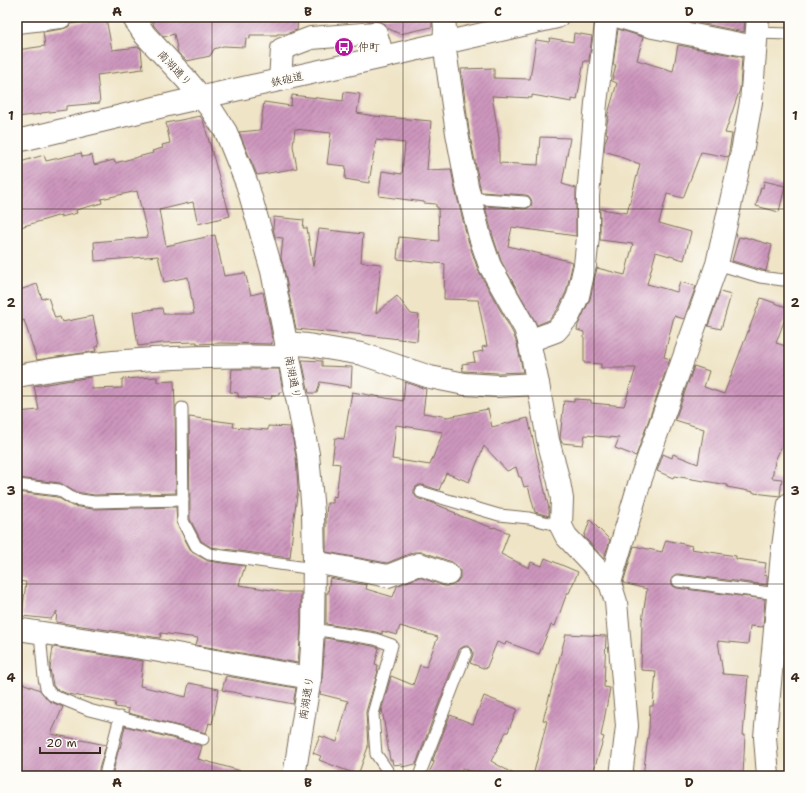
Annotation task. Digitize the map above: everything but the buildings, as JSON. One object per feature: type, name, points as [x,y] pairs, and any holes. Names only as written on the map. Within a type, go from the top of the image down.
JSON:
[{"type":"street","points":[[17,22],[61,17]]},
{"type":"street","name":"南湖通り","points":[[133,17],[145,35],[185,78],[211,109],[226,132],[246,184],[272,271],[308,454],[313,513],[313,629],[310,678],[294,776]]},
{"type":"street","points":[[444,17],[444,43],[457,133],[470,198],[480,237],[490,266],[525,328],[529,341],[548,440],[560,482],[562,499],[561,526],[566,536],[610,583],[616,602],[626,726],[620,776]]},
{"type":"street","points":[[529,341],[556,331],[569,316],[578,296],[585,265],[588,236],[588,196],[607,17]]},
{"type":"street","points":[[610,583],[640,481],[717,264],[742,152],[751,102],[757,32],[653,27],[620,17]]},
{"type":"street","name":"鉄砲道","points":[[17,141],[92,122],[384,57],[550,18]]},
{"type":"street","points":[[280,80],[282,49],[311,38],[376,33],[384,57]]},
{"type":"street","points":[[17,376],[84,364],[288,350],[308,345],[362,354],[430,377],[465,384],[498,386],[538,384]]},
{"type":"street","points":[[768,776],[765,736],[782,554],[789,504]]},
{"type":"street","points":[[314,566],[388,576],[419,564],[448,574]]},
{"type":"street","points":[[17,629],[131,646],[310,678]]},
{"type":"lane","points":[[757,32],[789,34]]},
{"type":"lane","points":[[470,198],[525,202]]},
{"type":"lane","points":[[717,264],[760,277],[783,280],[789,277]]},
{"type":"lane","points":[[182,408],[184,521],[196,546],[209,554],[314,566]]},
{"type":"lane","points":[[17,485],[59,490],[73,499],[94,502],[183,500]]},
{"type":"lane","points":[[421,492],[498,515],[529,518],[561,526]]},
{"type":"lane","points":[[678,581],[778,594]]},
{"type":"lane","points":[[313,629],[375,639],[392,645],[373,714],[376,754],[391,776]]},
{"type":"lane","points":[[40,633],[44,678],[46,688],[52,695],[89,710],[203,739]]},
{"type":"lane","points":[[419,776],[466,653]]},
{"type":"lane","points":[[106,776],[120,717]]},
{"type":"place","name":"仲町","points":[[344,47]]}]
